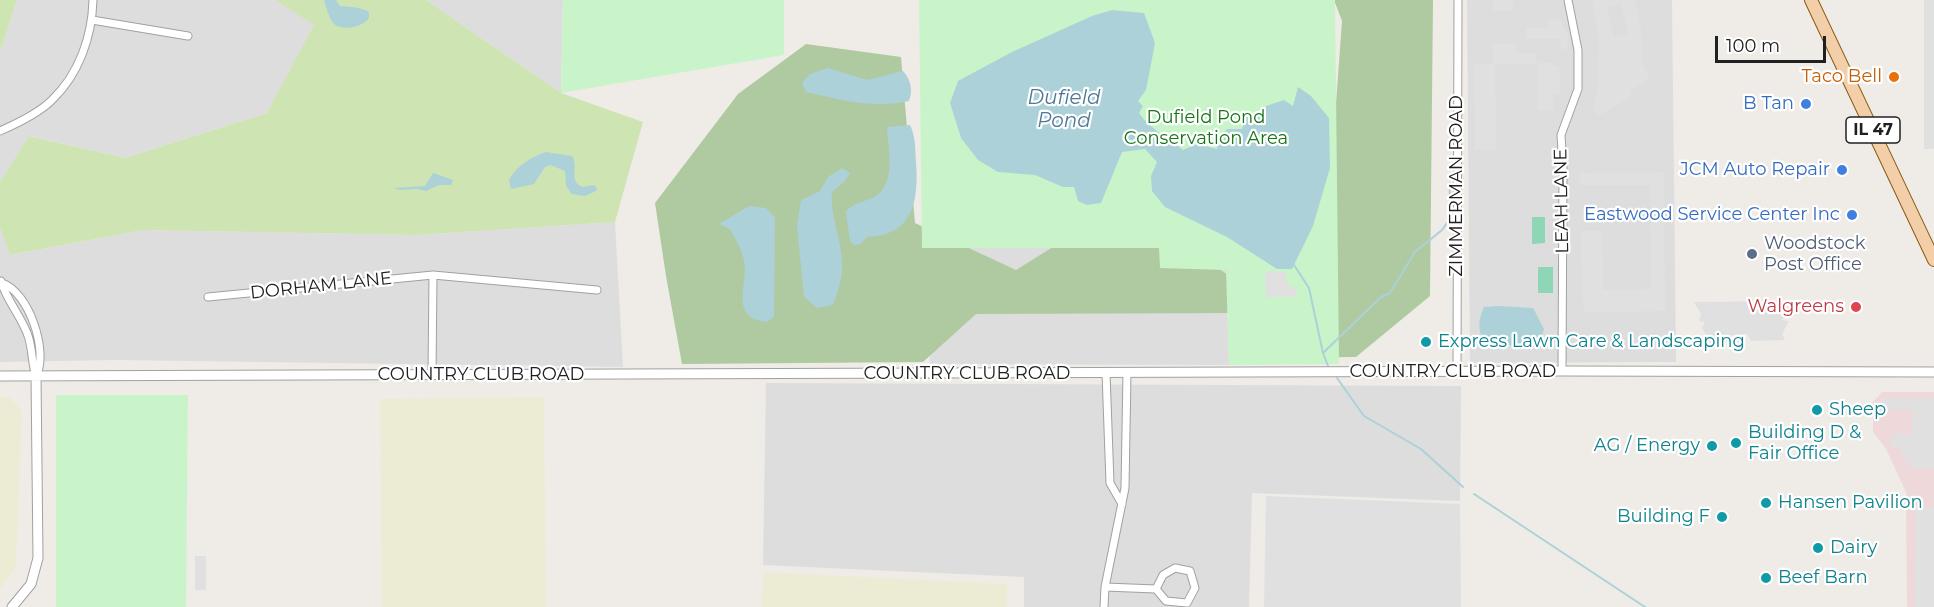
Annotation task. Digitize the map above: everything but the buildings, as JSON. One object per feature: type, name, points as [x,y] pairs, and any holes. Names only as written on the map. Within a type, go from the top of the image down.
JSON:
[{"type":"main road","name":"IL 47","points":[[1811,0],[1934,260]]},
{"type":"street","points":[[0,131],[51,101],[79,66],[92,20],[93,0]]},
{"type":"street","name":"ZIMMERMAN ROAD","points":[[1457,372],[1458,0]]},
{"type":"street","name":"LEAH LANE","points":[[1562,371],[1563,168],[1561,135],[1578,89],[1578,50],[1568,0]]},
{"type":"street","points":[[92,20],[188,36]]},
{"type":"street","points":[[432,375],[433,275]]},
{"type":"street","name":"DORHAM LANE","points":[[208,297],[433,275],[597,291]]},
{"type":"street","points":[[1,281],[14,290],[32,317],[39,343],[40,368],[36,376]]},
{"type":"street","points":[[1,281],[29,339],[36,376],[38,558],[33,578],[21,602],[12,607]]},
{"type":"street","points":[[17,312],[26,307]]},
{"type":"street","name":"COUNTRY CLUB ROAD","points":[[0,376],[1934,372]]},
{"type":"street","points":[[1106,373],[1110,483],[1122,504]]},
{"type":"street","points":[[1104,607],[1105,587],[1125,488],[1127,373]]},
{"type":"street","points":[[1105,587],[1156,589],[1166,601],[1186,603],[1195,588],[1190,571],[1175,568],[1163,575],[1156,589]]},
{"type":"shaded area","points":[[17,0],[275,0],[315,25],[267,113],[125,158],[30,136],[0,182],[0,53]]},
{"type":"shaded area","points":[[426,0],[563,0],[561,93]]},
{"type":"shaded area","points":[[1467,0],[1672,0],[1676,362],[1470,363]]},
{"type":"shaded area","points":[[1493,0],[1513,0],[1513,11],[1493,11]]},
{"type":"shaded area","points":[[1592,0],[1635,0],[1641,29],[1642,63],[1650,78],[1630,91],[1632,96],[1598,116],[1593,108],[1598,88],[1599,42]],"holes":[[[1621,4],[1628,34],[1614,37],[1607,7]]]},
{"type":"shaded area","points":[[1924,0],[1934,0],[1934,149],[1924,149]]},
{"type":"shaded area","points":[[1548,19],[1562,20],[1562,25],[1568,35],[1567,49],[1560,49],[1560,39],[1526,39],[1526,28],[1548,28]]},
{"type":"shaded area","points":[[1493,44],[1515,44],[1516,53],[1536,53],[1536,64],[1498,64],[1495,67],[1496,150],[1475,150],[1474,64],[1493,63]]},
{"type":"shaded area","points":[[1538,63],[1553,63],[1554,66],[1559,66],[1560,93],[1553,94],[1553,110],[1538,110]]},
{"type":"shaded area","points":[[1664,172],[1665,311],[1585,312],[1582,296],[1581,231],[1602,231],[1603,290],[1651,289],[1650,185],[1580,185],[1580,173]]},
{"type":"shaded area","points":[[615,222],[623,367],[117,360],[0,362],[0,228],[11,255],[143,230],[417,235]]},
{"type":"shaded area","points":[[922,248],[1160,248],[1160,268],[1226,270],[1229,365],[930,364]]},
{"type":"shaded area","points":[[1265,272],[1286,272],[1287,284],[1296,289],[1298,296],[1266,298]]},
{"type":"shaded area","points":[[1783,301],[1789,309],[1782,320],[1789,321],[1782,334],[1785,340],[1751,341],[1747,334],[1731,335],[1735,341],[1710,341],[1702,328],[1705,322],[1699,321],[1701,314],[1694,302]]},
{"type":"shaded area","points":[[766,383],[1461,386],[1460,501],[1252,493],[1249,607],[1024,607],[1024,577],[763,565]]},
{"type":"shaded area","points":[[1882,392],[1934,392],[1934,607],[1907,607],[1906,492],[1886,449],[1873,432],[1873,402]]},
{"type":"shaded area","points":[[1883,398],[1934,398],[1934,468],[1910,468],[1910,464],[1901,455],[1901,448],[1891,448],[1891,434],[1912,434],[1913,410],[1888,409],[1881,400]]},
{"type":"shaded area","points":[[1266,496],[1460,504],[1461,607],[1264,607]]},
{"type":"shaded area","points":[[1915,508],[1934,508],[1934,607],[1915,607]]},
{"type":"shaded area","points":[[195,556],[206,556],[206,590],[195,590]]},
{"type":"green space","points":[[0,0],[17,0],[0,53]]},
{"type":"green space","points":[[275,0],[426,0],[561,93],[643,122],[615,222],[417,235],[143,230],[10,255],[0,228],[0,182],[29,136],[125,158],[267,113],[314,25]]},
{"type":"green space","points":[[563,0],[784,0],[784,55],[561,93]]},
{"type":"green space","name":"Dufield Pond Conservation Area","points":[[919,0],[1335,0],[1339,364],[1229,365],[1226,270],[1160,268],[1159,248],[922,248]]},
{"type":"green space","points":[[1334,0],[1433,0],[1430,296],[1356,357],[1239,358],[1245,313],[976,314],[923,362],[682,364],[655,203],[738,94],[806,44],[901,57],[915,223],[1016,270],[1114,209],[1154,224],[1241,284],[1323,282],[1342,21]]},
{"type":"green space","points":[[1532,217],[1545,217],[1545,243],[1532,244]]},
{"type":"green space","points":[[1538,267],[1553,267],[1553,293],[1538,293]]},
{"type":"green space","points":[[56,395],[188,395],[186,607],[56,607]]},
{"type":"green space","points":[[0,397],[10,397],[22,411],[16,567],[0,589]]},
{"type":"green space","points":[[544,397],[546,607],[382,607],[380,399]]},
{"type":"green space","points":[[763,572],[1007,584],[1007,607],[762,607]]},
{"type":"water","points":[[324,0],[336,0],[340,6],[366,10],[369,12],[369,18],[362,24],[352,27],[337,26],[330,18]]},
{"type":"water","name":"Dufield Pond","points":[[1112,10],[1144,13],[1155,43],[1146,90],[1138,101],[1143,106],[1139,113],[1154,129],[1183,150],[1197,144],[1217,149],[1218,136],[1228,129],[1242,129],[1246,117],[1262,117],[1266,106],[1284,100],[1293,106],[1298,87],[1311,96],[1329,118],[1330,168],[1313,226],[1292,269],[1277,269],[1227,237],[1165,207],[1152,191],[1151,176],[1157,162],[1145,149],[1122,152],[1101,203],[1087,205],[1078,201],[1074,187],[1063,187],[1035,175],[998,172],[978,160],[961,138],[950,103],[958,81],[1012,52],[1092,16]]},
{"type":"water","points":[[828,68],[867,80],[903,71],[910,85],[909,101],[869,104],[806,92],[802,83],[810,74]]},
{"type":"water","points":[[910,125],[915,144],[917,183],[910,214],[896,229],[884,235],[867,237],[861,244],[854,245],[850,241],[846,212],[854,205],[879,194],[885,186],[889,168],[887,127]]},
{"type":"water","points":[[546,152],[572,156],[578,184],[582,187],[594,185],[597,188],[596,191],[585,196],[572,194],[566,186],[565,171],[551,165],[545,167],[534,184],[511,189],[509,180],[516,170],[530,159]]},
{"type":"water","points":[[842,168],[850,173],[845,181],[832,192],[834,220],[841,254],[841,279],[833,305],[817,308],[804,297],[797,226],[801,200],[820,191],[828,177]]},
{"type":"water","points":[[433,173],[453,180],[451,185],[439,185],[426,191],[394,188],[425,186]]},
{"type":"water","points":[[749,206],[766,208],[775,217],[774,317],[767,322],[755,319],[744,307],[743,256],[730,229],[719,224]]},
{"type":"water","points":[[1484,307],[1533,308],[1544,329],[1541,339],[1533,344],[1486,346],[1481,336],[1480,317]]},
{"type":"waterway","points":[[1323,353],[1381,297],[1390,293],[1415,252],[1442,230],[1449,220],[1450,183]]},
{"type":"waterway","points":[[1294,265],[1309,288],[1328,366]]},
{"type":"waterway","points":[[1337,378],[1364,416],[1421,449],[1463,487]]},
{"type":"waterway","points":[[1474,494],[1645,607]]},
{"type":"place","name":"Taco Bell","points":[[1894,77]]},
{"type":"place","name":"B Tan","points":[[1806,104]]},
{"type":"place","name":"JCM Auto Repair","points":[[1842,170]]},
{"type":"place","name":"Eastwood Service Center Inc","points":[[1852,215]]},
{"type":"place","name":"Woodstock Post Office","points":[[1752,254]]},
{"type":"place","name":"Walgreens","points":[[1856,307]]},
{"type":"place","name":"Express Lawn Care & Landscaping","points":[[1426,342]]},
{"type":"place","name":"Sheep","points":[[1817,410]]},
{"type":"place","name":"Building D & Fair Office","points":[[1736,443]]},
{"type":"place","name":"AG / Energy","points":[[1712,446]]},
{"type":"place","name":"Hansen Pavilion","points":[[1766,503]]},
{"type":"place","name":"Building F","points":[[1722,517]]},
{"type":"place","name":"Dairy","points":[[1818,548]]},
{"type":"place","name":"Beef Barn","points":[[1766,578]]}]
